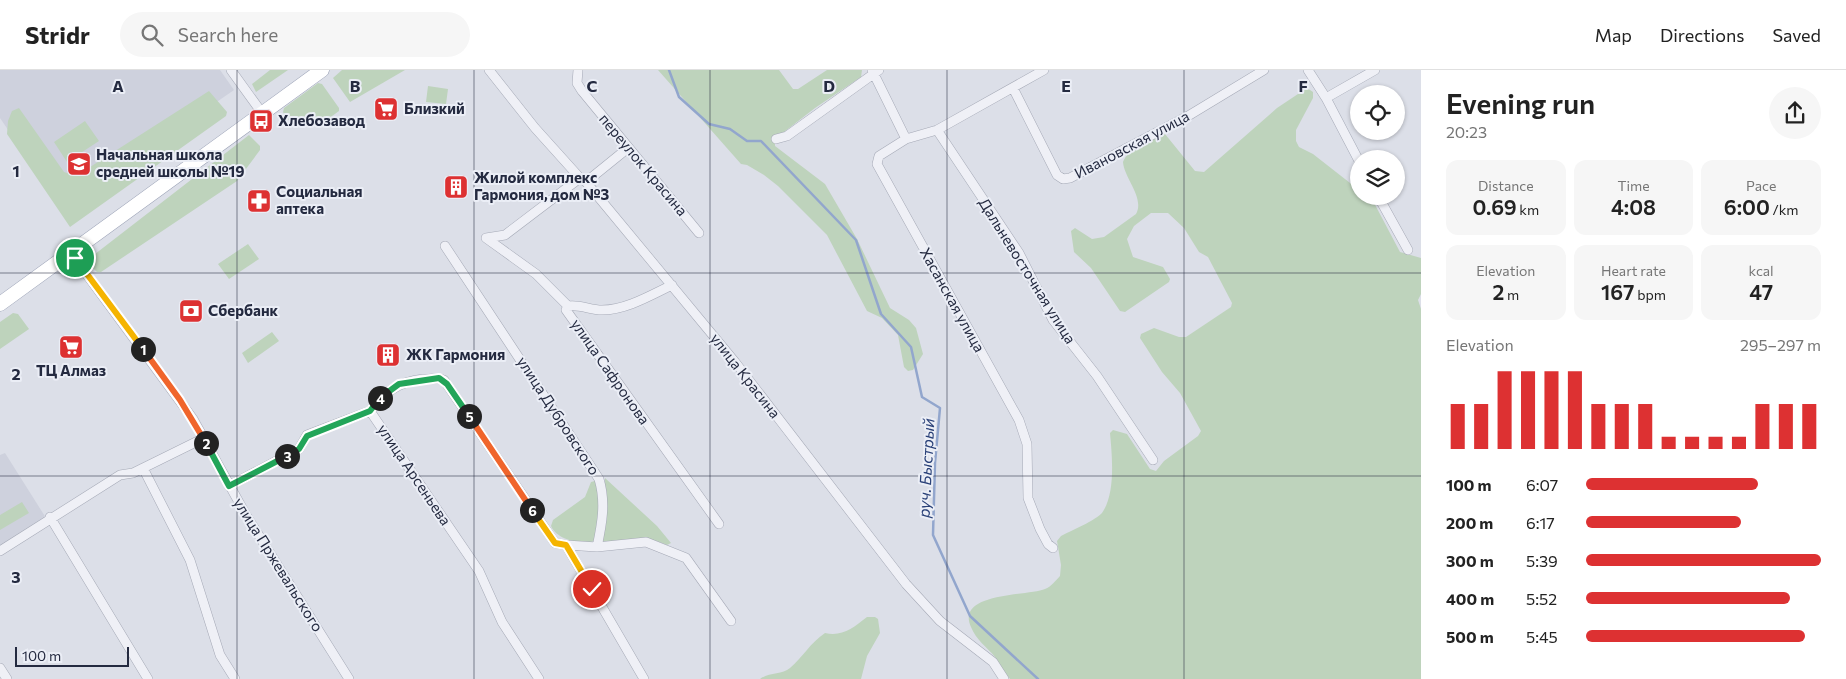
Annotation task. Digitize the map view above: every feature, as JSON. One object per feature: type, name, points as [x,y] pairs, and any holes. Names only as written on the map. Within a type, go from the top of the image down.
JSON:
[{"type":"main road","points":[[0,304],[322,70]]},
{"type":"street","points":[[231,70],[262,113]]},
{"type":"street","name":"улица Красина","points":[[489,70],[735,362],[906,584],[940,621],[993,662],[1004,679]]},
{"type":"street","name":"переулок Красина","points":[[578,70],[577,83],[582,91],[699,233]]},
{"type":"street","name":"Хасанская улица","points":[[1044,70],[937,130],[906,139],[879,156],[877,164],[1019,420],[1027,444],[1028,498],[1040,529],[1048,544],[1053,548]]},
{"type":"street","name":"Ивановская улица","points":[[1013,88],[1057,175],[1063,179],[1070,178],[1188,116],[1264,70]]},
{"type":"street","points":[[1308,70],[1326,98],[1353,150]]},
{"type":"street","points":[[1326,98],[1375,70]]},
{"type":"street","points":[[776,139],[788,136],[875,71],[906,139]]},
{"type":"street","name":"Дальневосточная улица","points":[[937,130],[1019,253],[1053,320],[1097,376],[1153,460]]},
{"type":"street","points":[[583,180],[628,148]]},
{"type":"street","name":"улица Сафронова","points":[[583,180],[505,235],[486,238],[536,274],[568,306],[566,310],[719,524]]},
{"type":"street","points":[[1383,205],[1408,250]]},
{"type":"street","name":"улица Дубровского","points":[[445,246],[600,479],[604,494],[597,547]]},
{"type":"street","name":"улица Пржевальского","points":[[72,253],[180,400],[204,438],[229,486],[349,679]]},
{"type":"street","points":[[568,306],[580,305],[600,310],[611,309],[649,296],[672,285]]},
{"type":"street","points":[[370,411],[384,394],[399,384],[434,378],[444,380],[555,543],[597,547],[646,542],[686,558],[731,621]]},
{"type":"street","name":"улица Арсеньева","points":[[229,486],[299,449],[307,436],[370,411],[479,572],[502,622],[539,679]]},
{"type":"street","points":[[0,551],[120,474],[143,468],[204,438]]},
{"type":"street","points":[[143,468],[190,560],[220,655],[235,679]]},
{"type":"street","points":[[50,518],[148,679]]},
{"type":"street","points":[[566,545],[644,679]]},
{"type":"street","points":[[0,668],[7,679]]},
{"type":"shaded area","name":"Начальная школа средней школы №19","points":[[0,70],[220,70],[234,90],[62,209],[0,118]]},
{"type":"shaded area","points":[[5,453],[46,518],[0,546],[0,455]]},
{"type":"green space","points":[[270,70],[288,70],[256,92],[252,84]]},
{"type":"green space","points":[[342,70],[405,70],[350,102],[333,78]]},
{"type":"green space","points":[[658,70],[779,70],[793,89],[798,89],[827,70],[862,70],[861,77],[815,108],[775,139],[775,146],[825,184],[857,239],[890,308],[909,320],[916,328],[923,354],[913,370],[908,371],[904,367],[898,335],[882,318],[867,311],[827,235],[778,186],[764,175],[747,165],[741,164]]},
{"type":"green space","points":[[318,83],[322,84],[339,108],[339,111],[321,124],[288,120],[283,112],[284,108]]},
{"type":"green space","points":[[428,86],[448,89],[446,104],[426,102]]},
{"type":"green space","points":[[1307,88],[1313,92],[1313,98],[1296,130],[1296,141],[1299,147],[1313,154],[1350,183],[1350,205],[1375,205],[1400,252],[1421,258],[1421,294],[1418,300],[1421,309],[1421,679],[1010,679],[995,657],[973,632],[969,616],[974,607],[983,601],[1045,589],[1060,576],[1061,565],[1057,541],[1061,536],[1099,516],[1106,505],[1111,485],[1110,433],[1113,430],[1127,434],[1150,469],[1156,471],[1164,461],[1198,436],[1201,431],[1180,393],[1162,372],[1140,338],[1141,334],[1154,328],[1179,337],[1186,337],[1231,307],[1232,303],[1208,257],[1199,252],[1184,228],[1168,213],[1151,213],[1134,226],[1127,239],[1133,257],[1163,267],[1170,279],[1169,282],[1125,312],[1120,311],[1091,268],[1074,252],[1071,231],[1075,228],[1092,239],[1104,237],[1136,214],[1138,201],[1123,162],[1130,152],[1141,144],[1165,134],[1195,171],[1204,172],[1277,108]]},
{"type":"green space","points":[[209,91],[227,112],[226,116],[70,227],[7,134],[8,121],[12,111],[19,108],[64,172],[76,176]]},
{"type":"green space","points":[[85,121],[99,141],[67,162],[54,142]]},
{"type":"green space","points":[[249,135],[260,146],[260,150],[237,181],[101,272],[97,272],[86,261]]},
{"type":"green space","points":[[248,244],[259,259],[229,279],[218,264]]},
{"type":"green space","points":[[13,313],[18,314],[29,329],[0,349],[0,322]]},
{"type":"green space","points":[[272,332],[279,341],[248,363],[242,353]]},
{"type":"green space","points":[[605,478],[657,526],[671,543],[667,545],[641,539],[602,542]]},
{"type":"green space","points":[[595,481],[600,501],[595,541],[577,542],[558,535],[551,526],[553,520],[585,497],[591,482]]},
{"type":"green space","points":[[22,502],[29,513],[0,530],[0,515]]},
{"type":"green space","points":[[867,617],[878,619],[880,633],[867,656],[861,679],[760,679],[790,668],[825,633],[842,633]]},
{"type":"waterway","name":"руч. Быстрый","points":[[669,70],[679,97],[709,124],[730,129],[747,141],[761,141],[856,240],[881,314],[911,347],[922,397],[940,408],[935,463],[933,535],[970,616],[1038,679]]},
{"type":"place","name":"Близкий","points":[[386,109]]},
{"type":"place","name":"Хлебoзавод","points":[[261,121]]},
{"type":"place","name":"Начальная школа средней школы №19","points":[[79,164]]},
{"type":"place","name":"Жилой комплекс Гармония, дом №3","points":[[456,187]]},
{"type":"place","name":"Социальная аптека","points":[[259,201]]},
{"type":"place","name":"Сбербанк","points":[[191,311]]},
{"type":"place","name":"ТЦ Алмаз","points":[[71,347]]},
{"type":"place","name":"ЖК Гармония","points":[[388,355]]},
{"type":"route","points":[[75,258],[193,419],[229,486],[299,449],[307,436],[370,411],[384,394],[399,384],[408,381],[439,378],[447,384],[555,543],[566,545],[592,589]]}]
